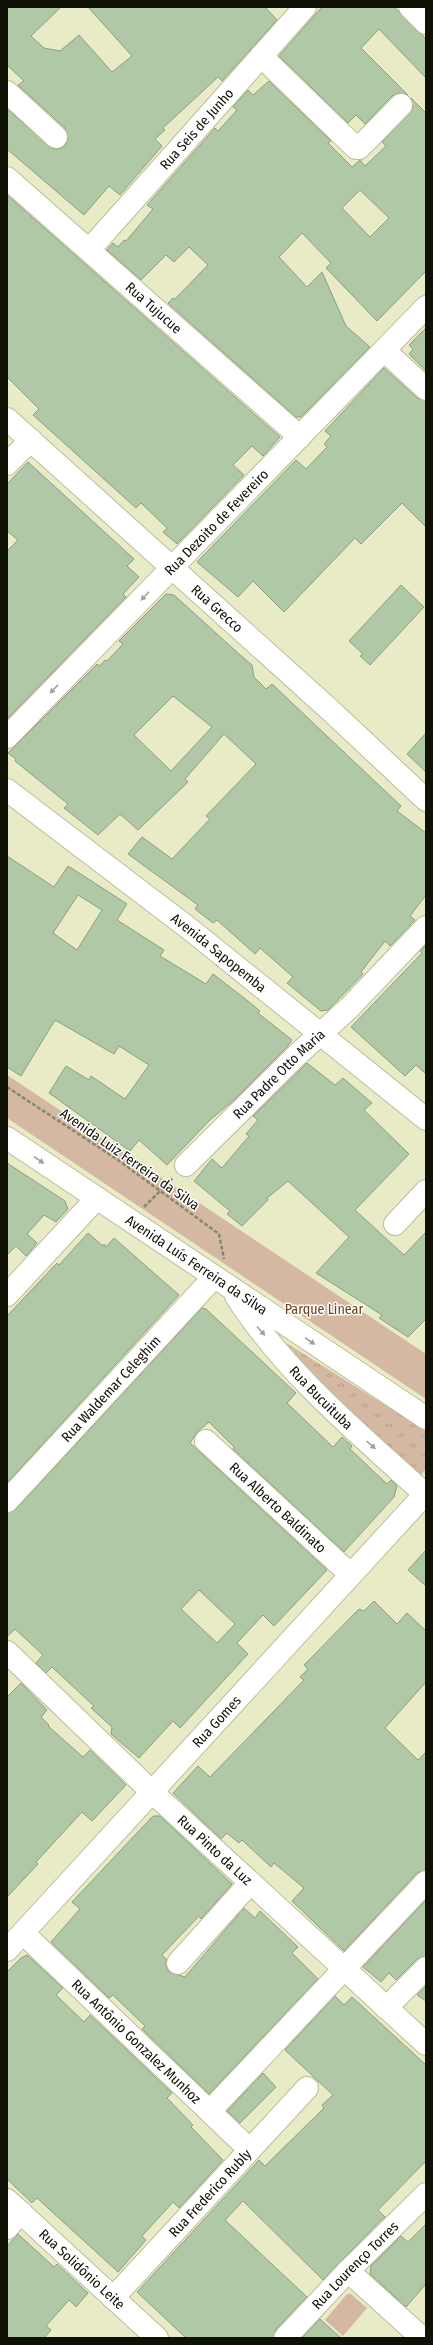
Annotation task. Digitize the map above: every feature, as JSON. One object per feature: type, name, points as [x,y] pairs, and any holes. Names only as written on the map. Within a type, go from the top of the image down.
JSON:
[{"type":"street","name":"Rua Seis de Junho","points":[[89,250],[305,7]]},
{"type":"street","points":[[410,7],[426,24]]},
{"type":"street","points":[[261,56],[357,149],[401,105]]},
{"type":"street","points":[[7,92],[56,137]]},
{"type":"street","name":"Rua Tujucue","points":[[7,178],[300,437]]},
{"type":"street","name":"Rua Dezoito de Fevereiro","points":[[7,737],[426,307]]},
{"type":"street","points":[[384,350],[426,389]]},
{"type":"street","name":"Rua Grecco","points":[[7,419],[173,568],[426,800]]},
{"type":"street","points":[[7,464],[31,440]]},
{"type":"street","name":"Avenida Sapopemba","points":[[7,790],[191,930],[426,1119]]},
{"type":"street","name":"Rua Padre Otto Maria","points":[[186,1165],[320,1034],[349,1008],[426,927]]},
{"type":"street","name":"Avenida Luís Ferreira da Silva","points":[[7,1138],[130,1221],[223,1275],[426,1418]]},
{"type":"street","points":[[395,1224],[426,1190]]},
{"type":"street","points":[[7,1295],[97,1198]]},
{"type":"street","name":"Rua Bucuituba","points":[[223,1275],[252,1321],[335,1413],[426,1494]]},
{"type":"street","name":"Rua Waldemar Celeghim","points":[[7,1501],[223,1275]]},
{"type":"street","name":"Rua Alberto Baldinato","points":[[206,1441],[350,1574]]},
{"type":"street","name":"Rua Gomes","points":[[7,1950],[350,1574],[426,1494]]},
{"type":"street","name":"Rua Pinto da Luz","points":[[7,1652],[250,1884],[426,2044]]},
{"type":"street","points":[[210,2111],[426,1882]]},
{"type":"street","points":[[178,1963],[250,1884]]},
{"type":"street","name":"Rua Antônio Gonzalez Munhoz","points":[[23,1933],[250,2150]]},
{"type":"street","points":[[386,2008],[426,1968]]},
{"type":"street","name":"Rua Frederico Rubly","points":[[113,2298],[308,2088]]},
{"type":"street","name":"Rua Lourenço Torres","points":[[285,2338],[348,2271],[426,2194]]},
{"type":"street","name":"Rua Solidônio Leite","points":[[12,2213],[113,2298],[157,2338]]},
{"type":"street","points":[[348,2271],[422,2338]]},
{"type":"path","name":"Avenida Luiz Ferreira da Silva","points":[[7,1087],[118,1160],[219,1234],[223,1275]]},
{"type":"path","points":[[130,1221],[186,1165]]},
{"type":"green space","name":"Parque Linear","points":[[7,1075],[426,1354],[426,1399],[7,1118]]},
{"type":"green space","points":[[288,1344],[426,1431],[426,1469],[417,1480],[283,1348]]},
{"type":"green space","points":[[347,2294],[351,2294],[367,2308],[343,2336],[325,2320]]},
{"type":"building","points":[[7,7],[61,7],[31,36],[44,48],[60,51],[79,35],[112,72],[132,56],[88,7],[265,7],[277,20],[222,81],[218,77],[163,128],[165,130],[155,139],[162,146],[120,195],[109,186],[84,215],[7,149],[7,109],[53,149],[59,149],[65,146],[68,139],[65,128],[18,85],[24,81],[7,65]]},
{"type":"building","points":[[322,7],[394,7],[426,39],[426,78],[379,29],[361,48],[408,95],[398,93],[392,96],[365,124],[356,115],[348,123],[279,56]]},
{"type":"building","points":[[269,81],[331,141],[328,143],[352,167],[360,160],[365,166],[386,146],[382,142],[413,108],[411,98],[426,113],[426,271],[377,321],[326,268],[331,263],[302,233],[279,257],[307,287],[322,272],[346,326],[370,347],[301,417],[296,417],[168,303],[173,298],[175,299],[208,265],[189,247],[174,262],[166,255],[141,280],[107,250],[113,243],[118,247],[124,240],[126,241],[153,209],[147,205],[215,128],[218,131],[237,110],[233,107],[248,90],[253,95]],"holes":[[[360,190],[389,218],[370,237],[342,208]]]},
{"type":"building","points":[[7,195],[280,437],[263,456],[252,446],[233,465],[244,475],[177,544],[163,532],[167,528],[141,503],[136,508],[33,415],[39,409],[7,377]]},
{"type":"building","points":[[426,328],[426,371],[409,354],[413,349],[409,345]]},
{"type":"building","points":[[384,368],[417,398],[426,401],[426,527],[402,503],[361,544],[355,538],[284,612],[253,581],[238,597],[197,562],[296,460],[306,469],[327,447],[324,444],[331,436],[325,431]]},
{"type":"building","points":[[28,462],[134,559],[127,566],[139,577],[123,594],[126,597],[7,719],[7,551],[18,540],[7,531],[7,484]]},
{"type":"building","points":[[401,585],[424,607],[370,665],[360,656],[363,654],[349,641]]},
{"type":"building","points":[[166,594],[174,595],[252,665],[254,677],[266,689],[272,684],[401,806],[397,811],[426,833],[426,895],[410,916],[415,920],[390,946],[385,941],[361,972],[363,974],[328,1010],[321,1011],[287,983],[293,977],[260,948],[255,954],[217,920],[213,923],[195,909],[198,905],[128,854],[142,837],[172,859],[210,819],[206,816],[256,764],[224,734],[185,779],[188,782],[138,830],[120,814],[98,835],[64,808],[68,804],[15,761],[16,759],[8,753],[97,664],[100,666],[105,660],[107,661],[123,644],[119,641]],"holes":[[[173,696],[212,727],[171,771],[134,735]]]},
{"type":"building","points":[[426,733],[426,772],[407,754]]},
{"type":"building","points":[[7,856],[54,887],[68,866],[90,880],[127,904],[117,920],[164,950],[160,956],[206,984],[213,974],[260,1011],[258,1013],[292,1040],[287,1047],[234,1100],[210,1120],[167,1165],[139,1140],[130,1151],[49,1093],[66,1066],[89,1080],[91,1076],[125,1099],[149,1065],[119,1046],[114,1054],[55,1020],[21,1076],[7,1067]],"holes":[[[78,895],[102,910],[77,950],[53,933]]]},
{"type":"building","points":[[426,945],[426,1074],[416,1065],[405,1076],[351,1027],[422,953],[420,951]]},
{"type":"building","points":[[307,1063],[335,1085],[343,1078],[372,1103],[364,1110],[409,1154],[355,1210],[404,1255],[426,1232],[426,1319],[408,1337],[379,1318],[382,1315],[316,1273],[349,1237],[288,1181],[267,1198],[268,1200],[242,1226],[227,1214],[230,1211],[194,1181],[212,1159],[222,1168],[249,1136],[246,1134],[258,1120],[253,1116]]},
{"type":"building","points":[[7,1163],[65,1201],[68,1209],[56,1222],[44,1215],[27,1234],[37,1243],[26,1256],[16,1246],[7,1255]]},
{"type":"building","points":[[88,1233],[106,1247],[114,1238],[179,1295],[7,1483],[7,1316],[57,1263],[59,1265]]},
{"type":"building","points":[[202,1308],[206,1309],[296,1393],[287,1403],[333,1447],[342,1437],[352,1446],[350,1449],[387,1484],[391,1480],[397,1486],[394,1497],[344,1552],[233,1449],[234,1447],[209,1422],[197,1432],[190,1443],[327,1570],[274,1626],[263,1615],[237,1643],[248,1654],[180,1728],[173,1721],[139,1758],[111,1734],[112,1727],[91,1708],[94,1706],[52,1667],[46,1673],[36,1663],[43,1655],[15,1629],[7,1637],[7,1513],[16,1509]],"holes":[[[199,1590],[235,1624],[217,1643],[181,1609]]]},
{"type":"building","points":[[426,1550],[426,1586],[408,1570]]},
{"type":"building","points":[[374,1601],[397,1624],[407,1613],[426,1631],[426,1682],[385,1728],[418,1760],[426,1752],[426,1870],[417,1873],[344,1951],[292,1901],[304,1888],[274,1863],[271,1867],[242,1840],[239,1843],[227,1833],[221,1839],[173,1793],[198,1766],[210,1777],[304,1680],[300,1677],[308,1669],[304,1665],[359,1609],[364,1611]]},
{"type":"building","points":[[21,1683],[47,1710],[41,1717],[49,1725],[48,1726],[83,1757],[90,1750],[126,1785],[92,1821],[82,1812],[36,1862],[38,1864],[7,1897],[7,1697]]},
{"type":"building","points":[[153,1816],[160,1816],[232,1884],[201,1919],[199,1916],[162,1955],[166,1959],[166,1966],[169,1972],[185,1977],[244,1908],[255,1918],[260,1911],[298,1947],[292,1953],[318,1979],[209,2094],[142,2029],[145,2026],[113,1995],[109,1998],[51,1942],[80,1909],[72,1902]]},
{"type":"building","points":[[426,1900],[426,1956],[417,1959],[396,1980],[389,1973],[381,1982],[363,1967]]},
{"type":"building","points":[[27,1955],[63,1988],[56,1995],[84,2022],[90,2015],[172,2093],[167,2098],[193,2125],[191,2127],[223,2160],[179,2208],[173,2202],[142,2236],[146,2240],[118,2272],[37,2198],[32,2203],[7,2179],[7,1972],[21,1958]]},
{"type":"building","points":[[426,1986],[426,2001],[417,1995]]},
{"type":"building","points":[[335,1996],[344,2005],[352,1997],[426,2065],[426,2161],[378,2210],[385,2217],[323,2280],[243,2201],[225,2220],[307,2297],[276,2329],[273,2338],[186,2338],[137,2292],[259,2160],[265,2166],[324,2108],[322,2105],[333,2095],[285,2050]]},
{"type":"building","points":[[263,2073],[276,2087],[240,2123],[227,2111]]},
{"type":"building","points":[[426,2224],[426,2284],[406,2307],[370,2274],[371,2266],[401,2236],[408,2242]]},
{"type":"building","points":[[18,2234],[54,2267],[57,2264],[88,2293],[76,2307],[69,2300],[46,2326],[51,2330],[44,2338],[7,2338],[7,2246]]},
{"type":"building","points":[[320,2319],[321,2320],[341,2338],[302,2338]]}]
